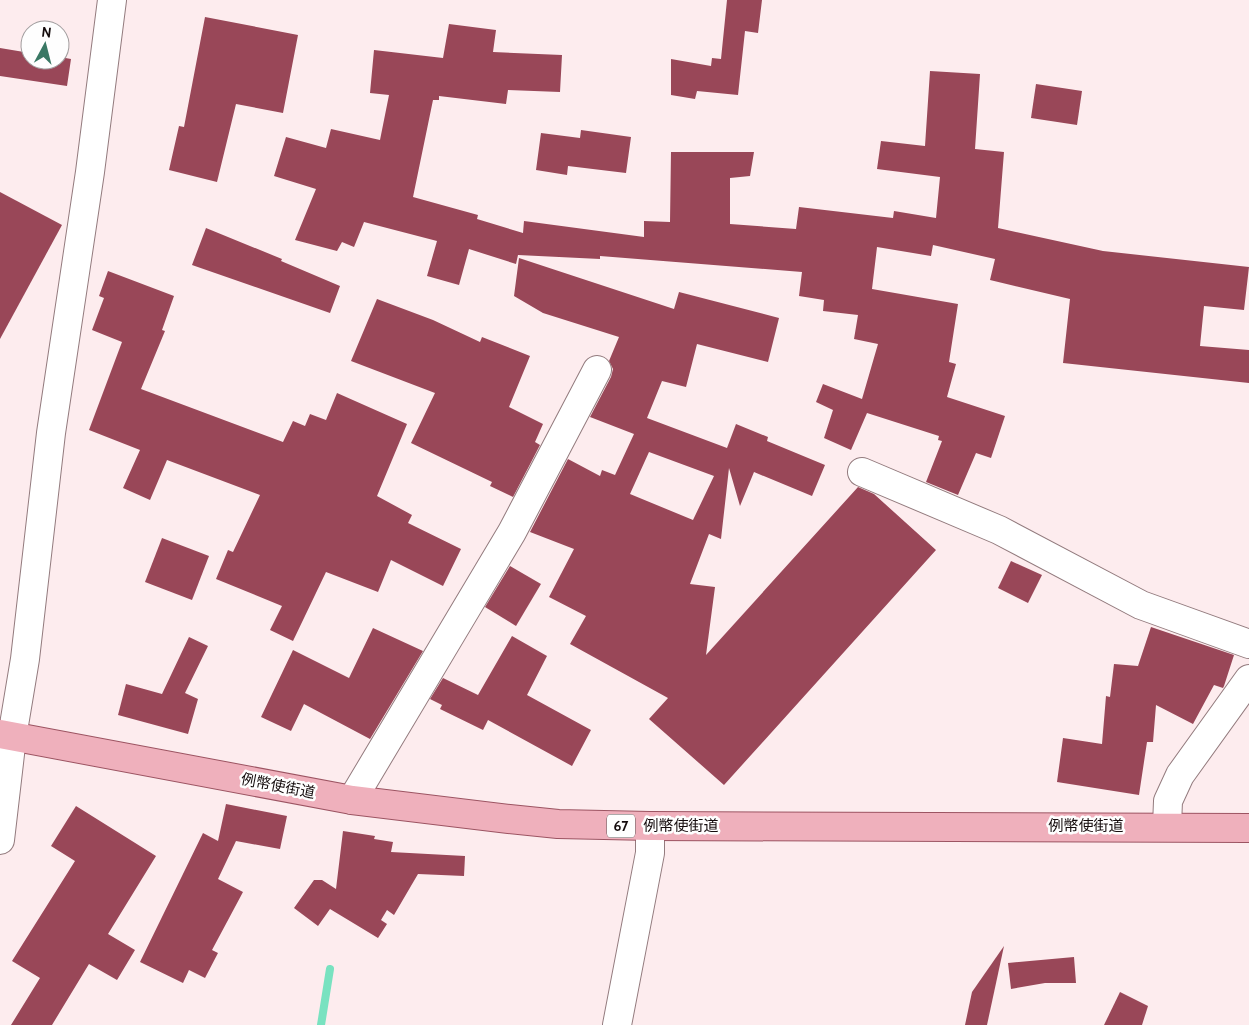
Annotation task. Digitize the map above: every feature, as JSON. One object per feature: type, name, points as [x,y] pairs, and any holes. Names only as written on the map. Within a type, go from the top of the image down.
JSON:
[{"type":"main road","name":"例幣使街道","points":[[6,735],[352,800],[528,821],[650,826],[1167,826],[1249,828]]},
{"type":"street","points":[[0,840],[6,735],[25,659],[51,433],[90,172],[112,0]]},
{"type":"street","points":[[352,800],[512,532],[597,370]]},
{"type":"street","points":[[862,472],[999,530],[1141,605],[1249,644]]},
{"type":"street","points":[[1167,826],[1168,801],[1180,775],[1249,678]]},
{"type":"street","points":[[617,1025],[650,853],[650,826]]},
{"type":"building","points":[[727,0],[762,0],[758,33],[745,31],[738,95],[697,91],[695,99],[671,95],[671,59],[711,66],[712,58],[721,59]]},
{"type":"building","points":[[205,17],[298,35],[283,113],[236,104],[217,182],[169,170],[179,126],[184,127]]},
{"type":"building","points":[[449,24],[496,30],[493,52],[562,55],[560,92],[508,90],[506,104],[439,96],[439,100],[433,100],[413,197],[478,215],[477,219],[523,233],[524,221],[644,237],[644,221],[670,222],[671,152],[754,152],[750,176],[730,178],[730,224],[796,229],[799,207],[893,218],[894,211],[936,218],[940,177],[877,169],[881,141],[925,146],[930,71],[980,74],[975,149],[1004,152],[998,228],[1103,251],[1249,267],[1244,310],[1204,306],[1200,346],[1249,350],[1249,383],[1063,363],[1070,299],[990,280],[995,259],[933,245],[931,256],[877,247],[872,289],[958,304],[949,362],[956,364],[947,397],[1005,416],[991,458],[976,453],[958,495],[926,482],[942,441],[938,440],[939,436],[867,413],[851,450],[824,438],[833,410],[816,402],[823,384],[862,399],[878,344],[854,339],[858,315],[823,311],[824,300],[799,296],[802,272],[600,256],[600,259],[518,255],[516,264],[469,249],[459,285],[427,276],[437,241],[364,222],[354,247],[342,242],[337,251],[295,240],[316,189],[274,176],[286,137],[326,148],[331,129],[380,140],[389,95],[370,93],[374,50],[443,58]]},
{"type":"building","points":[[0,48],[20,51],[20,70],[69,70],[67,86],[0,76]]},
{"type":"building","points":[[1036,84],[1082,91],[1077,125],[1031,118]]},
{"type":"building","points":[[581,130],[631,137],[626,173],[568,166],[567,175],[536,170],[541,133],[580,138]]},
{"type":"building","points":[[0,192],[62,225],[0,339]]},
{"type":"building","points":[[206,228],[282,259],[281,261],[340,286],[330,313],[192,265]]},
{"type":"building","points":[[519,258],[674,309],[679,292],[779,318],[768,362],[697,344],[686,387],[662,381],[647,418],[727,448],[736,424],[768,437],[767,441],[825,465],[812,496],[754,472],[740,506],[729,468],[721,539],[709,534],[690,584],[715,587],[706,655],[858,487],[874,494],[936,550],[724,785],[649,719],[668,698],[570,644],[586,616],[549,597],[574,549],[530,532],[568,459],[600,476],[602,470],[615,475],[634,434],[590,417],[611,377],[613,369],[609,361],[619,337],[543,313],[514,296]],"holes":[[[649,452],[714,476],[693,520],[630,494]]]},
{"type":"building","points":[[108,271],[174,296],[162,330],[165,331],[141,389],[283,442],[293,421],[305,426],[310,414],[326,420],[337,393],[407,424],[377,496],[412,515],[408,523],[461,549],[443,586],[391,560],[378,592],[326,572],[293,641],[270,630],[282,606],[216,579],[228,550],[233,552],[260,495],[167,460],[150,500],[123,488],[140,450],[89,430],[122,342],[92,330],[104,298],[99,296]]},
{"type":"building","points":[[377,299],[433,320],[480,342],[482,337],[530,356],[509,407],[543,424],[535,442],[540,445],[513,497],[490,486],[492,482],[411,443],[435,393],[351,361]]},
{"type":"building","points":[[162,538],[209,556],[192,600],[145,582]]},
{"type":"building","points":[[1011,561],[1042,575],[1028,603],[998,588]]},
{"type":"building","points":[[510,566],[541,584],[516,626],[485,607]]},
{"type":"building","points":[[1151,627],[1234,655],[1223,688],[1214,685],[1193,724],[1156,705],[1153,742],[1147,742],[1139,795],[1057,782],[1063,738],[1102,744],[1106,696],[1110,697],[1114,664],[1138,666]]},
{"type":"building","points":[[373,628],[423,651],[370,739],[304,704],[291,731],[261,717],[293,650],[349,678]]},
{"type":"building","points":[[512,636],[547,656],[527,695],[591,730],[572,766],[488,720],[483,730],[440,709],[442,705],[430,699],[443,678],[478,695]]},
{"type":"building","points":[[189,637],[208,646],[185,693],[198,699],[188,734],[118,715],[126,684],[162,694]]},
{"type":"building","points":[[226,804],[287,816],[280,849],[236,841],[218,879],[243,892],[212,950],[218,953],[205,978],[189,970],[183,983],[140,962],[203,833],[218,841]]},
{"type":"building","points":[[76,806],[156,856],[108,934],[135,950],[117,980],[89,964],[52,1025],[11,1025],[40,978],[12,961],[75,861],[51,846]]},
{"type":"building","points":[[343,831],[375,836],[374,839],[393,842],[391,852],[465,856],[464,876],[418,874],[394,915],[387,910],[381,920],[387,924],[378,938],[330,909],[318,926],[294,908],[314,880],[322,880],[336,889]]},
{"type":"building","points":[[1004,946],[987,1025],[965,1025],[972,992]]},
{"type":"building","points":[[1074,957],[1076,983],[1045,983],[1011,989],[1008,963]]},
{"type":"building","points":[[1120,992],[1148,1006],[1142,1025],[1104,1025]]},
{"type":"waterway","points":[[321,1025],[330,969]]}]
